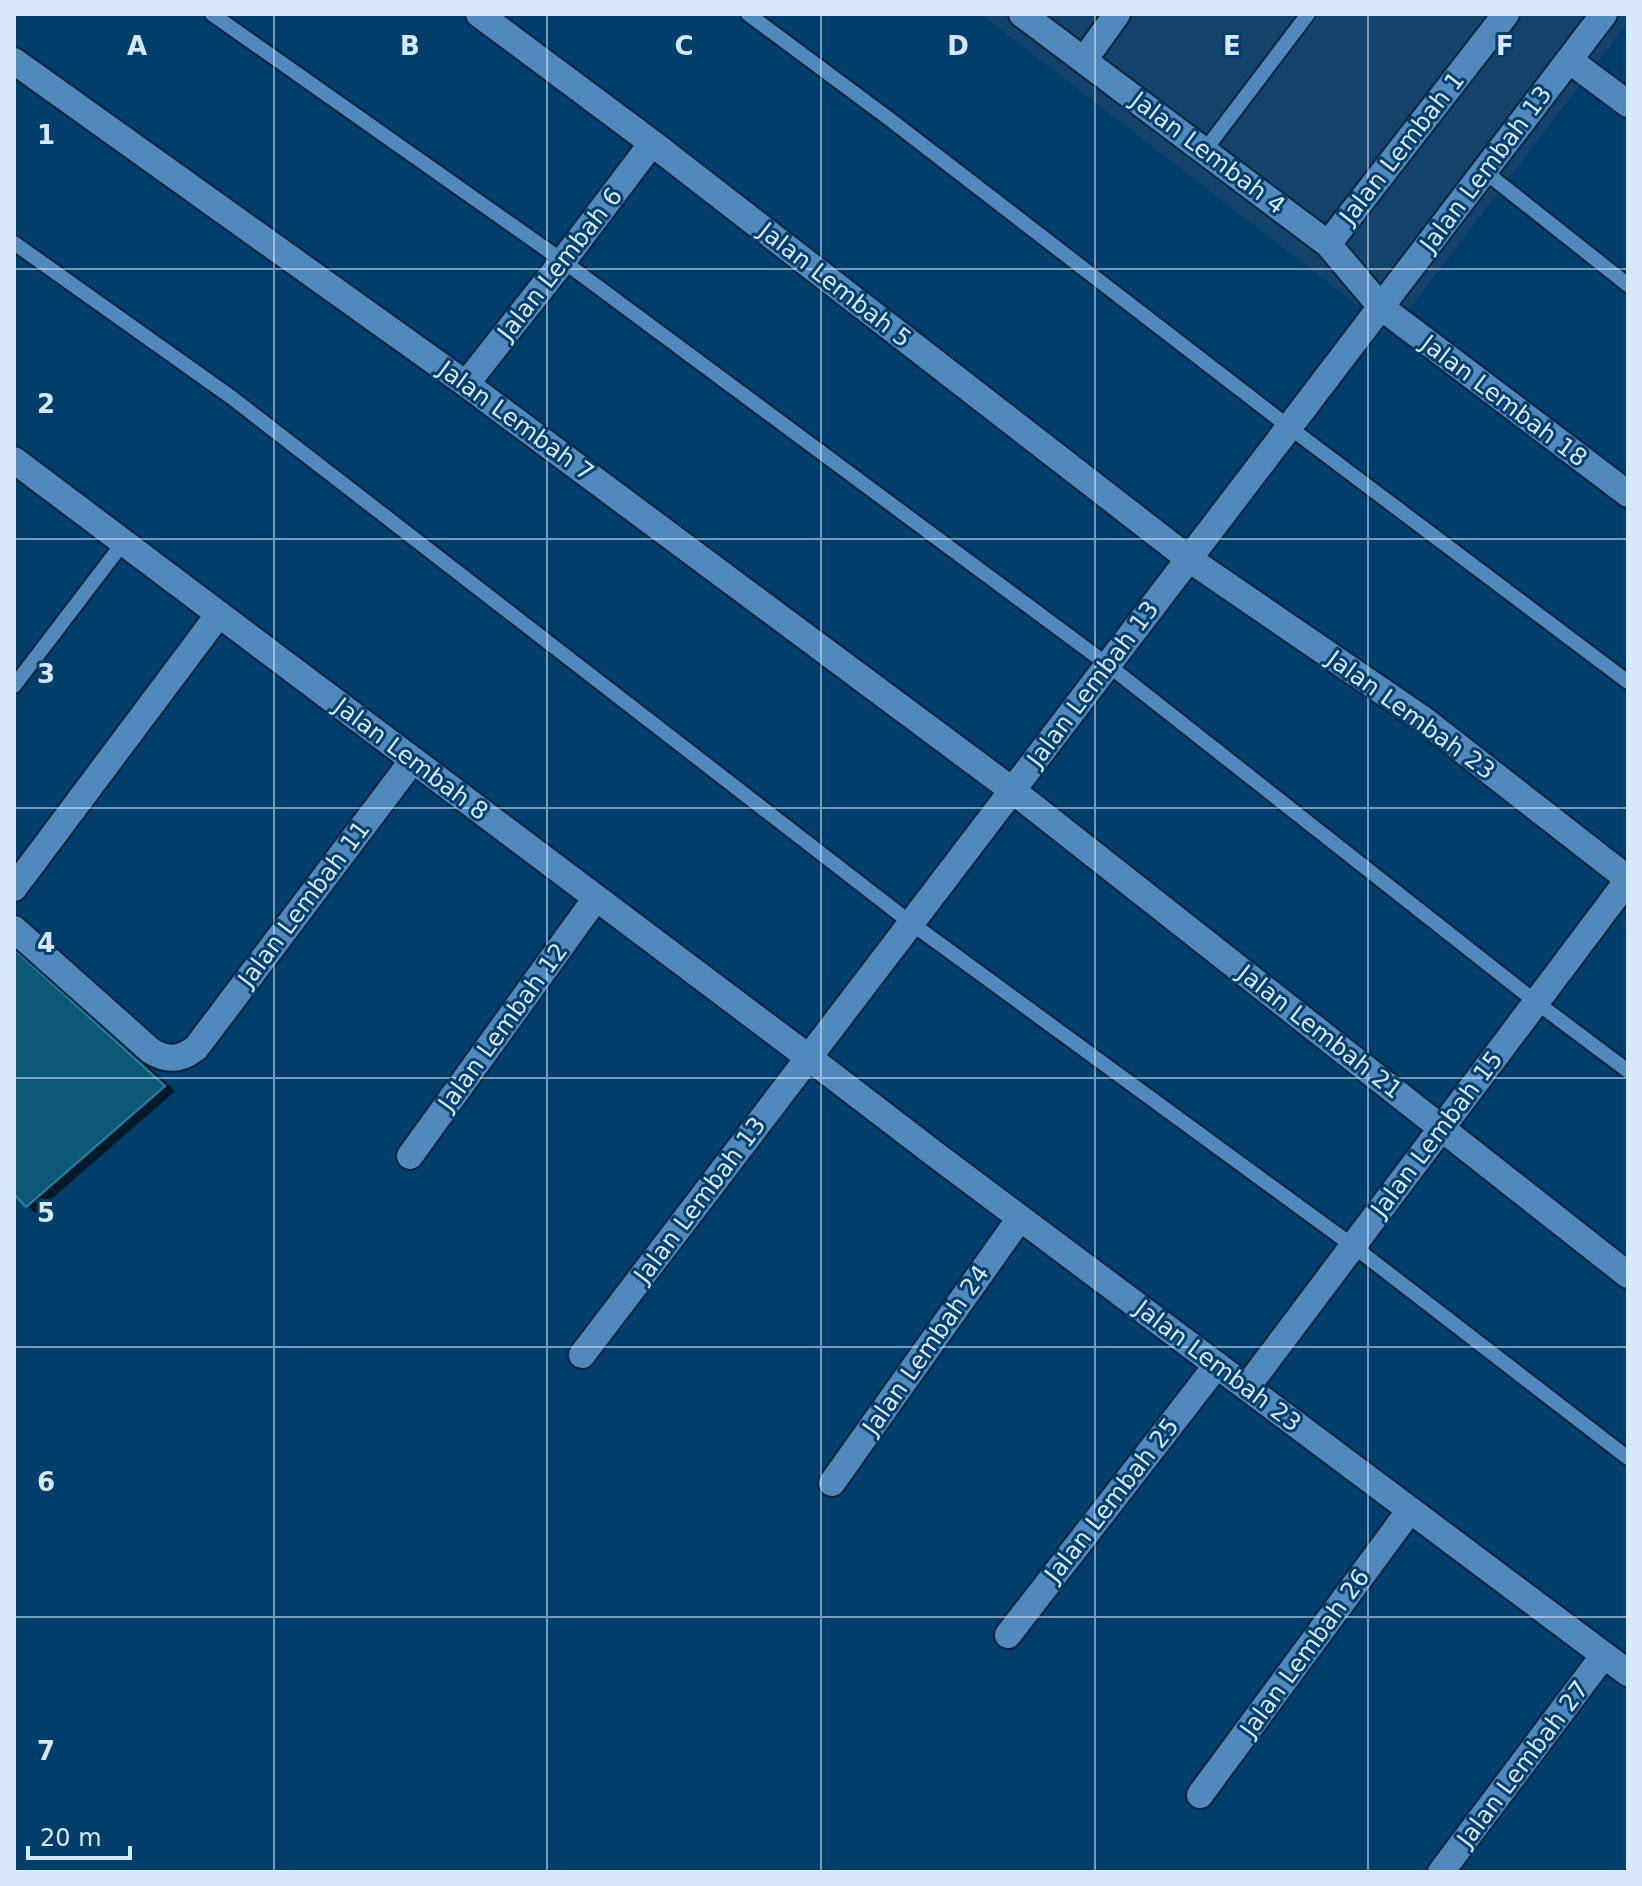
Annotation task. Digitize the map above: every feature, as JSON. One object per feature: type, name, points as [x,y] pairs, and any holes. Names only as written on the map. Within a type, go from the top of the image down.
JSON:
[{"type":"street","name":"Jalan Lembah 5","points":[[479,14],[652,143],[1189,559]]},
{"type":"street","name":"Jalan Lembah 4","points":[[1022,14],[1328,244],[1381,307]]},
{"type":"street","points":[[1084,60],[1117,14]]},
{"type":"street","name":"Jalan Lembah 1","points":[[1328,244],[1506,14]]},
{"type":"street","name":"Jalan Lembah 13","points":[[582,1355],[1604,14]]},
{"type":"street","points":[[1569,60],[1628,104]]},
{"type":"street","name":"Jalan Lembah 7","points":[[14,61],[466,384],[1012,790]]},
{"type":"street","name":"Jalan Lembah 6","points":[[466,384],[652,143]]},
{"type":"street","name":"Jalan Lembah 18","points":[[1381,307],[1628,494]]},
{"type":"street","name":"Jalan Lembah 8","points":[[14,460],[808,1057]]},
{"type":"street","name":"Jalan Lembah 23","points":[[1189,559],[1424,720],[1628,880]]},
{"type":"street","points":[[14,888],[219,614]]},
{"type":"street","name":"Jalan Lembah 11","points":[[14,929],[151,1051],[174,1059],[186,1056],[196,1048],[413,760]]},
{"type":"street","name":"Jalan Lembah 21","points":[[1012,790],[1628,1275]]},
{"type":"street","name":"Jalan Lembah 15","points":[[1247,1387],[1628,880]]},
{"type":"street","name":"Jalan Lembah 12","points":[[410,1156],[596,898]]},
{"type":"street","name":"Jalan Lembah 23","points":[[808,1057],[1628,1673]]},
{"type":"street","name":"Jalan Lembah 24","points":[[832,1483],[1020,1218]]},
{"type":"street","name":"Jalan Lembah 25","points":[[1008,1635],[1217,1365]]},
{"type":"street","name":"Jalan Lembah 26","points":[[1200,1795],[1410,1510]]},
{"type":"street","name":"Jalan Lembah 27","points":[[1441,1872],[1604,1655]]},
{"type":"lane","points":[[212,14],[563,261],[1108,665],[1628,1071]]},
{"type":"lane","points":[[748,14],[1628,682]]},
{"type":"lane","points":[[1205,150],[1308,14]]},
{"type":"lane","points":[[1484,171],[1628,285]]},
{"type":"lane","points":[[14,243],[231,397],[911,923],[1353,1246],[1628,1458]]},
{"type":"lane","points":[[14,686],[123,543]]},
{"type":"shaded area","points":[[981,14],[1628,14],[1628,22],[1392,332]]},
{"type":"building","points":[[14,949],[165,1086],[26,1207],[14,1194]]}]
